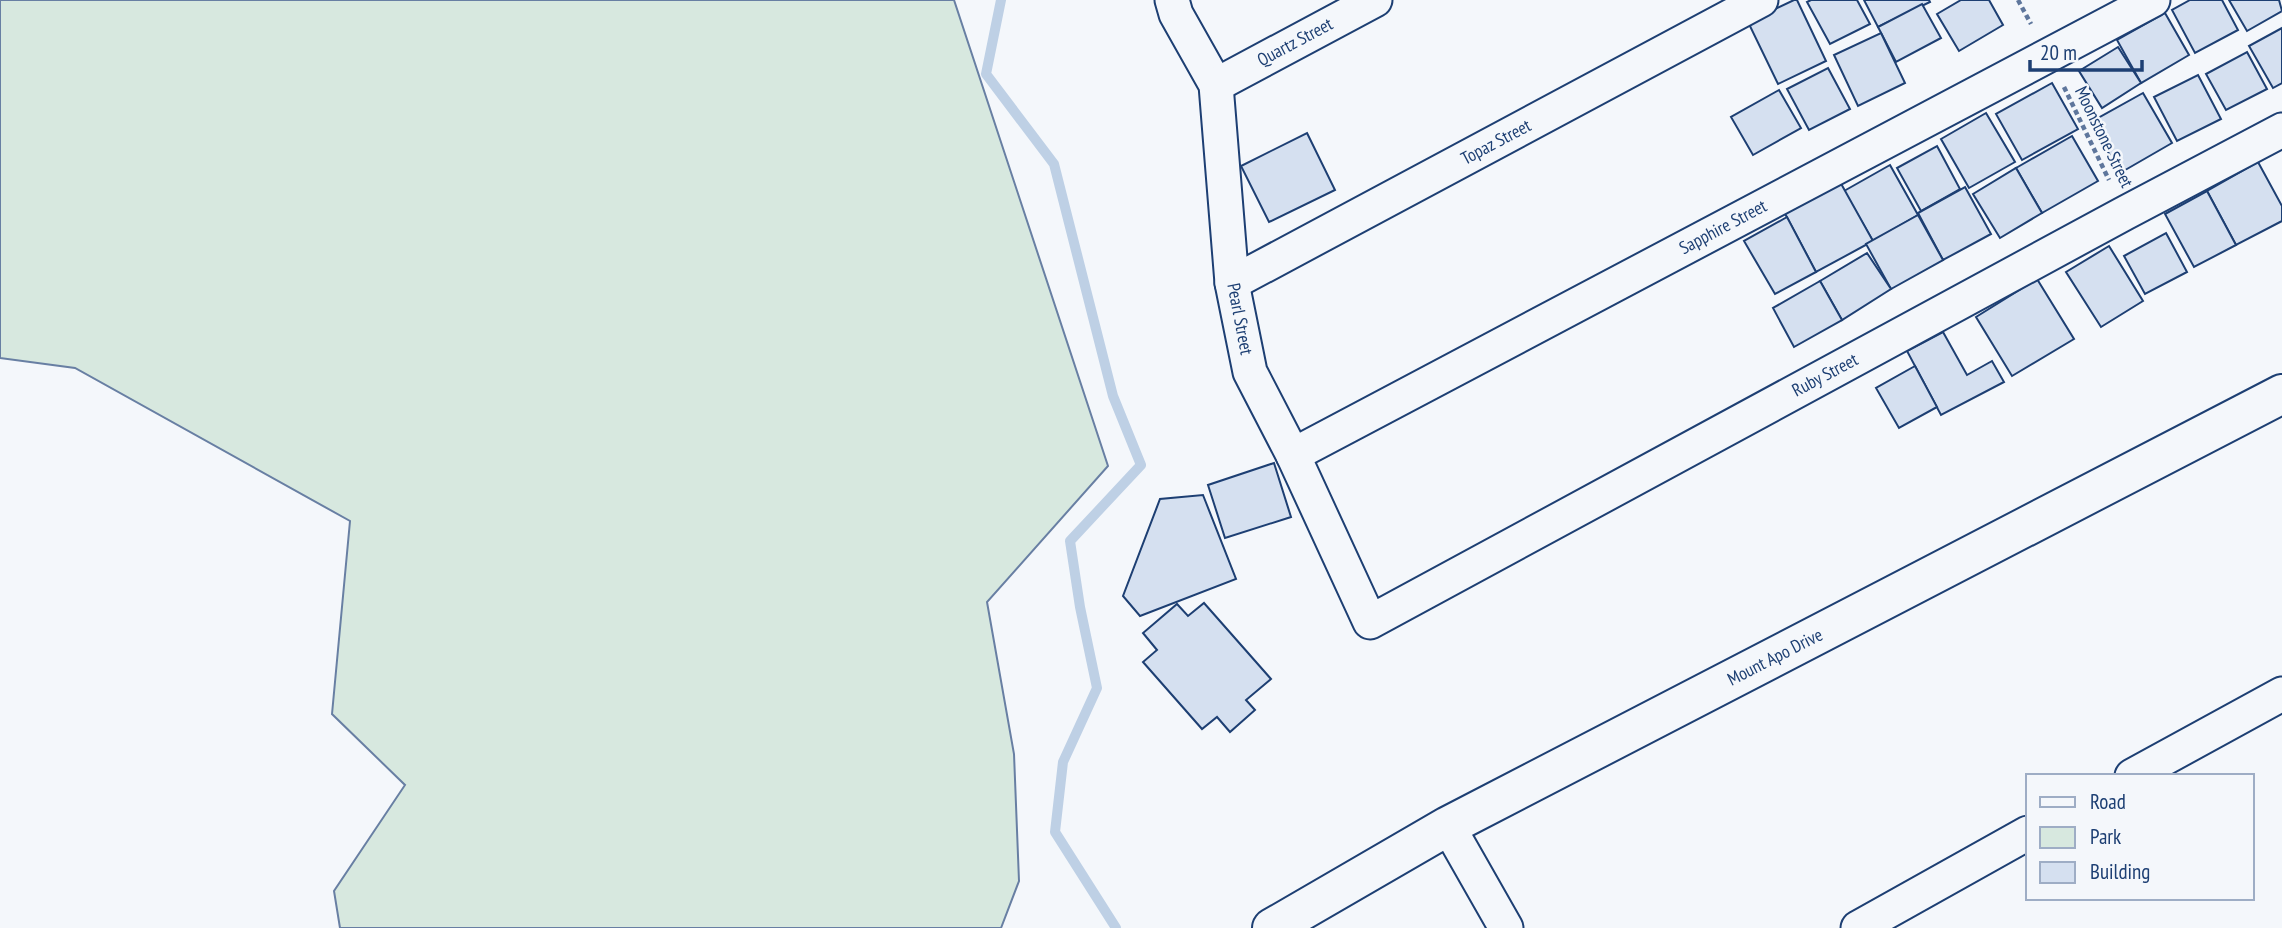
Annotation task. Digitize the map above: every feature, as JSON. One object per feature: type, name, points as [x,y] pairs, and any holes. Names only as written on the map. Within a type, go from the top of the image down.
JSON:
[{"type":"street","name":"Pearl Street","points":[[1172,0],[1176,14],[1216,85],[1232,283],[1250,372],[1293,454],[1370,622]]},
{"type":"street","name":"Quartz Street","points":[[1216,85],[1375,0]]},
{"type":"street","name":"Topaz Street","points":[[1232,283],[1761,0]]},
{"type":"street","name":"Sapphire Street","points":[[1293,454],[2153,0]]},
{"type":"street","name":"Ruby Street","points":[[1370,622],[2125,212],[2282,130]]},
{"type":"street","name":"Mount Apo Drive","points":[[1272,928],[1448,826],[2282,394]]},
{"type":"street","points":[[2136,774],[2282,694]]},
{"type":"street","points":[[1448,826],[1506,928]]},
{"type":"street","points":[[1858,928],[2026,834]]},
{"type":"path","name":"Moonstone Street","points":[[2018,0],[2049,55],[2125,212]]},
{"type":"green space","points":[[0,0],[954,0],[1108,466],[987,602],[1014,754],[1019,881],[1001,928],[340,928],[334,891],[405,785],[332,714],[350,521],[75,368],[0,358]]},
{"type":"building","points":[[1797,0],[1826,61],[1778,84],[1748,22]]},
{"type":"building","points":[[1857,0],[1870,24],[1830,44],[1807,2]]},
{"type":"building","points":[[1864,0],[1929,0],[1930,2],[1878,27]]},
{"type":"building","points":[[1961,0],[1989,0],[2003,25],[1959,51],[1937,14]]},
{"type":"building","points":[[2190,0],[2222,0],[2238,30],[2195,53],[2172,10]]},
{"type":"building","points":[[2229,0],[2279,0],[2282,11],[2247,31]]},
{"type":"building","points":[[1922,4],[1941,38],[1896,62],[1878,27]]},
{"type":"building","points":[[2165,13],[2189,55],[2141,83],[2117,40]]},
{"type":"building","points":[[2282,28],[2282,83],[2273,88],[2249,46]]},
{"type":"building","points":[[1881,33],[1905,83],[1858,106],[1834,55]]},
{"type":"building","points":[[2118,47],[2141,83],[2102,108],[2079,71]]},
{"type":"building","points":[[2247,52],[2267,89],[2226,110],[2206,74]]},
{"type":"building","points":[[1828,68],[1850,109],[1809,130],[1787,89]]},
{"type":"building","points":[[2198,75],[2221,119],[2177,141],[2154,97]]},
{"type":"building","points":[[2052,83],[2078,129],[2022,160],[1996,114]]},
{"type":"building","points":[[1779,90],[1801,128],[1753,155],[1731,117]]},
{"type":"building","points":[[2143,93],[2172,143],[2120,173],[2091,122]]},
{"type":"building","points":[[1986,113],[2015,162],[1969,188],[1941,139]]},
{"type":"building","points":[[1307,133],[1335,190],[1269,222],[1241,166]]},
{"type":"building","points":[[2072,136],[2098,181],[2042,213],[2016,168]]},
{"type":"building","points":[[1937,146],[1960,189],[1921,211],[1897,168]]},
{"type":"building","points":[[2258,162],[2282,206],[2282,221],[2236,245],[2207,191]]},
{"type":"building","points":[[1890,165],[1918,215],[1873,241],[1844,191]]},
{"type":"building","points":[[2016,168],[2042,213],[2000,238],[1973,194]]},
{"type":"building","points":[[1839,180],[1873,241],[1816,272],[1783,210]]},
{"type":"building","points":[[1965,187],[1991,234],[1943,260],[1918,213]]},
{"type":"building","points":[[2207,191],[2236,245],[2194,267],[2165,214]]},
{"type":"building","points":[[1918,215],[1943,260],[1891,289],[1866,244]]},
{"type":"building","points":[[1787,217],[1816,272],[1775,294],[1744,241]]},
{"type":"building","points":[[2166,233],[2187,272],[2145,294],[2124,256]]},
{"type":"building","points":[[2109,246],[2143,301],[2101,327],[2066,272]]},
{"type":"building","points":[[1867,253],[1891,289],[1842,320],[1820,281]]},
{"type":"building","points":[[2037,279],[2074,339],[2012,376],[1976,317]]},
{"type":"building","points":[[1820,281],[1842,320],[1794,347],[1773,308]]},
{"type":"building","points":[[1943,332],[1967,375],[1992,361],[2004,382],[1941,415],[1907,351]]},
{"type":"building","points":[[1915,366],[1937,407],[1899,428],[1876,388]]},
{"type":"building","points":[[1274,463],[1291,517],[1225,538],[1208,485]]},
{"type":"building","points":[[1203,495],[1236,579],[1140,616],[1123,596],[1160,499]]},
{"type":"building","points":[[1204,603],[1271,679],[1246,700],[1255,710],[1230,732],[1217,717],[1202,729],[1143,662],[1157,650],[1143,633],[1177,604],[1188,616]]},
{"type":"waterway","points":[[1001,0],[986,74],[1054,164],[1113,396],[1141,465],[1070,541],[1097,688],[1063,762],[1055,832],[1116,928]]}]
